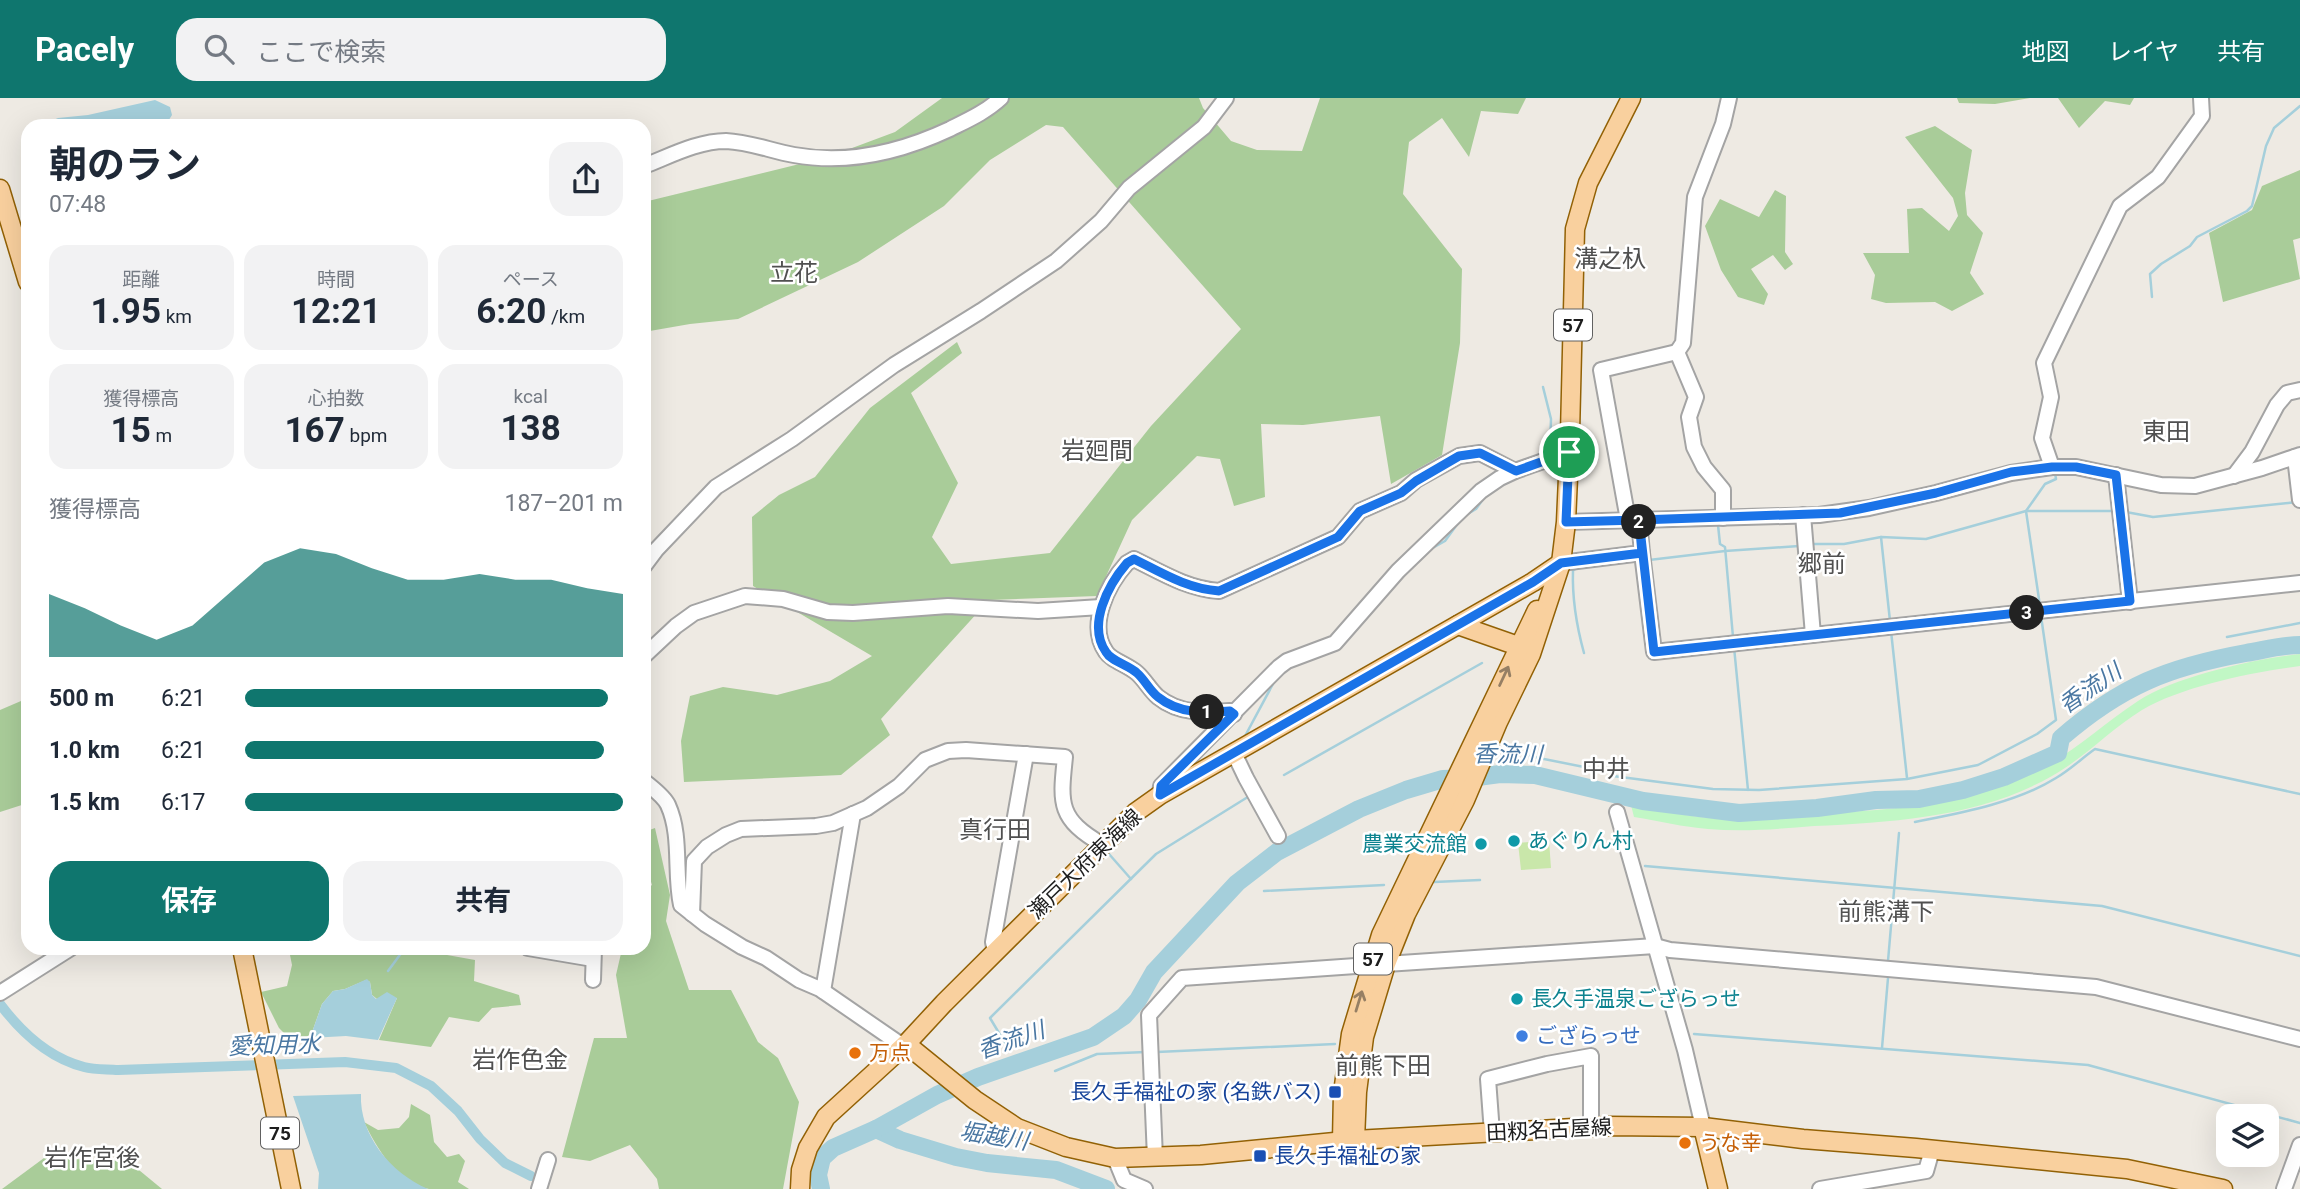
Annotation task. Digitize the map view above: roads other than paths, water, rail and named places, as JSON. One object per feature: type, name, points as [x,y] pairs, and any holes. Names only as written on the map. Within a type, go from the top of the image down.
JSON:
[{"type":"main road","name":"57","points":[[1349,1140],[1381,935],[1452,791],[1474,760],[1531,654],[1561,563],[1569,452],[1575,229],[1588,183],[1631,98]]},
{"type":"main road","points":[[0,190],[21,259]]},
{"type":"main road","name":"57","points":[[1378,965],[1471,786],[1474,760],[1518,646],[1561,563]]},
{"type":"main road","name":"瀬戸大府東海線","points":[[800,1189],[801,1170],[808,1148],[827,1117],[906,1044],[1136,812],[1160,795],[1533,582],[1561,563]]},
{"type":"main road","points":[[1458,625],[1518,646]]},
{"type":"main road","name":"75","points":[[244,955],[291,1189]]},
{"type":"main road","name":"田籾名古屋線","points":[[906,1044],[940,1074],[1017,1128],[1087,1153],[1115,1158],[1349,1140],[1591,1127],[1703,1127],[2127,1169],[2183,1184],[2223,1189]]},
{"type":"main road","points":[[1703,1127],[1718,1189]]},
{"type":"street","points":[[651,163],[695,146],[724,141],[750,144],[794,155],[831,159],[872,156],[923,142],[976,116],[1000,98]]},
{"type":"street","points":[[651,557],[716,487],[792,439],[894,365],[1056,261],[1101,221],[1129,188],[1204,127],[1226,98]]},
{"type":"street","points":[[1729,98],[1723,124],[1695,197],[1683,343],[1678,352],[1601,370],[1642,553],[1654,652],[2300,583]]},
{"type":"street","points":[[2052,467],[2042,438],[2051,397],[2044,363],[2120,206],[2158,177],[2202,116],[2202,98]]},
{"type":"street","points":[[1678,352],[1696,397],[1689,417],[1694,447],[1704,467],[1723,491],[1723,518]]},
{"type":"street","points":[[2234,476],[2252,452],[2277,404],[2287,393],[2300,390]]},
{"type":"street","points":[[1160,795],[1161,786],[1255,691],[1287,662],[1335,643],[1398,571],[1481,491],[1500,478],[1569,452]]},
{"type":"street","points":[[1234,714],[1230,711],[1190,712],[1158,697],[1129,666],[1107,654],[1099,635],[1101,607],[1121,570],[1134,559],[1201,590],[1219,591],[1338,537],[1360,511],[1401,493],[1459,456],[1480,453],[1516,471]]},
{"type":"street","points":[[1566,522],[1819,515],[1868,508],[1936,493],[2011,472],[2052,467],[2076,467],[2161,485],[2195,486],[2297,456],[2300,500]]},
{"type":"street","points":[[2116,475],[2130,601]]},
{"type":"street","points":[[1803,515],[1813,635]]},
{"type":"street","points":[[1561,563],[1642,553]]},
{"type":"street","points":[[651,650],[694,613],[745,596],[783,599],[828,612],[853,613],[948,606],[1038,611],[1101,607]]},
{"type":"street","points":[[692,914],[694,861],[707,846],[741,829],[816,826],[833,822],[853,814],[899,786],[925,760],[948,751],[1065,757],[1062,804],[1072,820],[1103,845]]},
{"type":"street","points":[[1234,753],[1279,836]]},
{"type":"street","points":[[995,952],[993,942],[1026,754]]},
{"type":"street","points":[[651,787],[667,803],[677,845],[677,883],[681,905],[742,947],[766,958],[799,981],[823,991],[897,1042],[906,1044]]},
{"type":"street","points":[[1617,812],[1703,1127]]},
{"type":"street","points":[[823,991],[853,814]]},
{"type":"street","points":[[1155,1157],[1149,1015],[1182,978],[1655,946],[1670,950],[2096,987],[2300,1039]]},
{"type":"street","points":[[0,993],[60,955]]},
{"type":"street","points":[[593,955],[593,981]]},
{"type":"street","points":[[1492,1133],[1488,1079],[1591,1056],[1591,1127]]},
{"type":"street","points":[[2284,1189],[2300,1145]]},
{"type":"street","points":[[1819,1189],[1926,1171],[1932,1150]]},
{"type":"street","points":[[1115,1158],[1125,1180],[1145,1189]]},
{"type":"street","points":[[539,1189],[548,1160]]},
{"type":"water","points":[[155,100],[170,107],[172,115],[169,119],[56,119],[88,115]]},
{"type":"water","points":[[367,979],[376,999],[387,992],[397,998],[378,1040],[346,1036],[310,1038],[322,1004],[333,991],[345,989]]},
{"type":"water","points":[[361,1094],[365,1124],[380,1151],[402,1173],[428,1189],[318,1189],[319,1173],[293,1096]]},
{"type":"waterway","points":[[2152,297],[2150,274],[2190,246],[2197,237],[2252,206],[2266,146],[2274,128],[2300,106]]},
{"type":"waterway","points":[[1543,387],[1551,419],[1552,452]]},
{"type":"waterway","points":[[2040,606],[2026,511],[2045,484],[2056,479],[2055,473]]},
{"type":"waterway","points":[[1466,515],[1476,509],[1486,495]]},
{"type":"waterway","points":[[2126,512],[2153,517],[2297,502]]},
{"type":"waterway","points":[[1809,544],[1844,544],[1881,537],[1926,539],[2026,511],[2116,511]]},
{"type":"waterway","points":[[1429,550],[1445,541],[1461,519]]},
{"type":"waterway","points":[[1718,525],[1720,544],[1725,547],[1733,637]]},
{"type":"waterway","points":[[1881,537],[1890,621]]},
{"type":"waterway","points":[[1649,560],[1799,546]]},
{"type":"waterway","points":[[1618,563],[1635,561]]},
{"type":"waterway","points":[[1580,567],[1573,570],[1573,591],[1584,653]]},
{"type":"waterway","points":[[1613,776],[1713,789],[1759,790],[1907,779],[1978,765],[2037,734],[2056,720],[2041,616]]},
{"type":"waterway","points":[[2227,637],[2300,623]]},
{"type":"waterway","points":[[1891,631],[1907,778]]},
{"type":"waterway","name":"香流川","points":[[821,1189],[818,1175],[822,1158],[833,1148],[978,1077],[1093,1037],[1124,1016],[1138,1000],[1154,972],[1237,883],[1277,852],[1359,809],[1406,790],[1443,779],[1500,774],[1535,775],[1643,801],[1739,813],[1817,808],[1876,800],[1919,799],[1963,790],[2004,777],[2058,753],[2061,738],[2083,720],[2125,692],[2169,672],[2218,659],[2300,645]]},
{"type":"waterway","points":[[1734,647],[1748,790]]},
{"type":"waterway","points":[[1284,775],[1482,663]]},
{"type":"waterway","points":[[1244,738],[1274,682]]},
{"type":"waterway","points":[[1915,822],[1987,806],[2023,794],[2061,775],[2095,749],[2300,794]]},
{"type":"waterway","points":[[1529,756],[1594,769]]},
{"type":"waterway","points":[[1005,1043],[990,1018],[1156,854],[1251,795]]},
{"type":"waterway","points":[[1888,961],[1899,833]]},
{"type":"waterway","points":[[1283,835],[1289,846]]},
{"type":"waterway","points":[[1109,854],[1131,879]]},
{"type":"waterway","points":[[1645,866],[2102,906],[2300,956]]},
{"type":"waterway","points":[[1434,882],[1480,880]]},
{"type":"waterway","points":[[1264,891],[1384,885]]},
{"type":"waterway","points":[[388,971],[400,955]]},
{"type":"waterway","points":[[1882,1048],[1888,978]]},
{"type":"waterway","name":"愛知用水","points":[[0,1004],[37,1043],[71,1063],[88,1068],[118,1070],[345,1062],[396,1068],[431,1086],[458,1111],[480,1139],[505,1163],[531,1176]]},
{"type":"waterway","points":[[1694,1034],[2088,1065],[2300,1123]]},
{"type":"waterway","points":[[1157,1052],[1335,1044]]},
{"type":"waterway","points":[[1055,1071],[1097,1054],[1146,1052]]},
{"type":"waterway","name":"堀越川","points":[[876,1129],[900,1140],[956,1157],[1056,1170],[1106,1189]]},
{"type":"place","name":"あぐりん村","points":[[1514,841]]},
{"type":"place","name":"農業交流館","points":[[1481,844]]},
{"type":"place","name":"長久手温泉ござらっせ","points":[[1517,999]]},
{"type":"place","name":"ござらっせ","points":[[1522,1036]]},
{"type":"place","name":"万点","points":[[855,1053]]},
{"type":"place","name":"長久手福祉の家 (名鉄バス)","points":[[1335,1092]]},
{"type":"place","name":"うな幸","points":[[1685,1143]]},
{"type":"place","name":"長久手福祉の家","points":[[1260,1156]]},
{"type":"district","name":"溝之杁","points":[[1610,259]]},
{"type":"district","name":"立花","points":[[794,273]]},
{"type":"district","name":"東田","points":[[2166,432]]},
{"type":"district","name":"岩廻間","points":[[1097,451]]},
{"type":"district","name":"郷前","points":[[1822,564]]},
{"type":"district","name":"中井","points":[[1606,769]]},
{"type":"district","name":"真行田","points":[[995,830]]},
{"type":"district","name":"前熊溝下","points":[[1886,912]]},
{"type":"district","name":"岩作色金","points":[[520,1060]]},
{"type":"district","name":"前熊下田","points":[[1383,1066]]},
{"type":"district","name":"岩作宮後","points":[[92,1158]]}]
